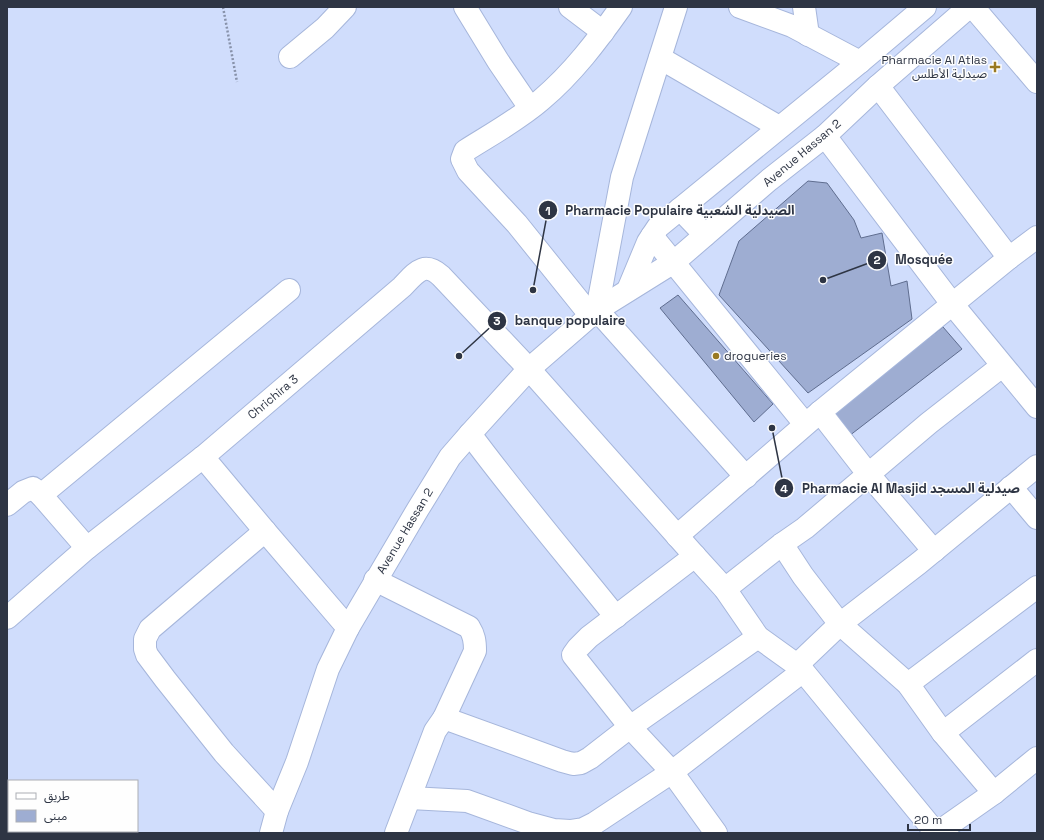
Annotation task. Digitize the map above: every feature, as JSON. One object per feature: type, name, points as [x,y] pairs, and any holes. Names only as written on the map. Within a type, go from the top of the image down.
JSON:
[{"type":"street","points":[[290,57],[325,28],[345,7]]},
{"type":"street","points":[[465,7],[498,61],[530,108]]},
{"type":"street","points":[[570,7],[603,32]]},
{"type":"street","points":[[621,7],[577,65],[557,86],[530,108],[465,151],[462,162],[468,171],[517,224],[594,313],[746,477]]},
{"type":"street","points":[[594,313],[622,177],[676,7]]},
{"type":"street","points":[[740,7],[792,26],[860,62]]},
{"type":"street","points":[[804,7],[808,35]]},
{"type":"street","points":[[628,290],[648,242],[658,227],[925,7]]},
{"type":"street","name":"Avenue Hassan 2","points":[[271,833],[277,811],[297,762],[328,668],[348,628],[375,580],[450,457],[529,369],[594,313],[674,262],[769,180],[825,136],[878,86],[969,7]]},
{"type":"street","points":[[973,7],[1037,82]]},
{"type":"street","points":[[660,58],[779,127]]},
{"type":"street","points":[[878,86],[1009,258]]},
{"type":"street","points":[[825,136],[953,305],[1037,407]]},
{"type":"street","points":[[680,209],[705,236]]},
{"type":"street","points":[[652,236],[813,418],[869,475],[934,551]]},
{"type":"street","points":[[677,536],[813,418],[1009,258],[1037,237]]},
{"type":"street","name":"Chrichira 3","points":[[7,618],[87,548],[203,457],[416,274],[421,270],[426,269],[435,271],[529,369],[695,556],[724,589],[758,637],[800,668],[936,833]]},
{"type":"street","points":[[41,495],[289,290]]},
{"type":"street","points":[[724,589],[782,544],[806,528],[929,424],[1002,366]]},
{"type":"street","points":[[470,434],[504,480],[564,551],[616,617]]},
{"type":"street","points":[[203,457],[348,628]]},
{"type":"street","points":[[410,798],[467,801],[528,823],[554,830],[570,831],[583,829],[596,823],[672,772],[800,668],[840,624],[934,551],[1037,466]]},
{"type":"street","points":[[1011,487],[1037,518]]},
{"type":"street","points":[[7,505],[23,492],[33,488],[41,495],[87,548]]},
{"type":"street","points":[[265,531],[150,629],[144,644],[148,655],[175,692],[224,753],[277,811]]},
{"type":"street","points":[[782,544],[803,576],[840,624],[908,684],[943,732],[994,793]]},
{"type":"street","points":[[695,556],[589,637],[573,655],[630,727],[672,772],[716,833]]},
{"type":"street","points":[[375,580],[469,627],[475,641],[475,651],[444,718],[435,731],[396,833]]},
{"type":"street","points":[[908,684],[1037,587]]},
{"type":"street","points":[[444,718],[573,764],[581,763],[758,637]]},
{"type":"street","points":[[943,732],[1037,660]]},
{"type":"street","points":[[936,833],[994,793],[1037,758]]},
{"type":"path","points":[[223,7],[237,82]]},
{"type":"building","points":[[808,181],[827,183],[854,220],[861,238],[882,233],[891,286],[907,281],[912,319],[808,393],[719,295],[739,241]]},
{"type":"building","name":"drogueries","points":[[678,295],[773,404],[754,422],[660,308]]},
{"type":"building","points":[[943,327],[962,349],[849,436],[831,412]]},
{"type":"place","name":"Pharmacie Al Atlas صيدلية الأطلس","points":[[995,67]]},
{"type":"place","name":"Mosquée","points":[[823,280]]},
{"type":"place","name":"Pharmacie Populaire الصيدلية الشعبية","points":[[533,290]]},
{"type":"place","name":"banque populaire","points":[[459,356]]},
{"type":"place","name":"drogueries","points":[[716,356]]},
{"type":"place","name":"Pharmacie Al Masjid صيدلية المسجد","points":[[772,428]]}]
